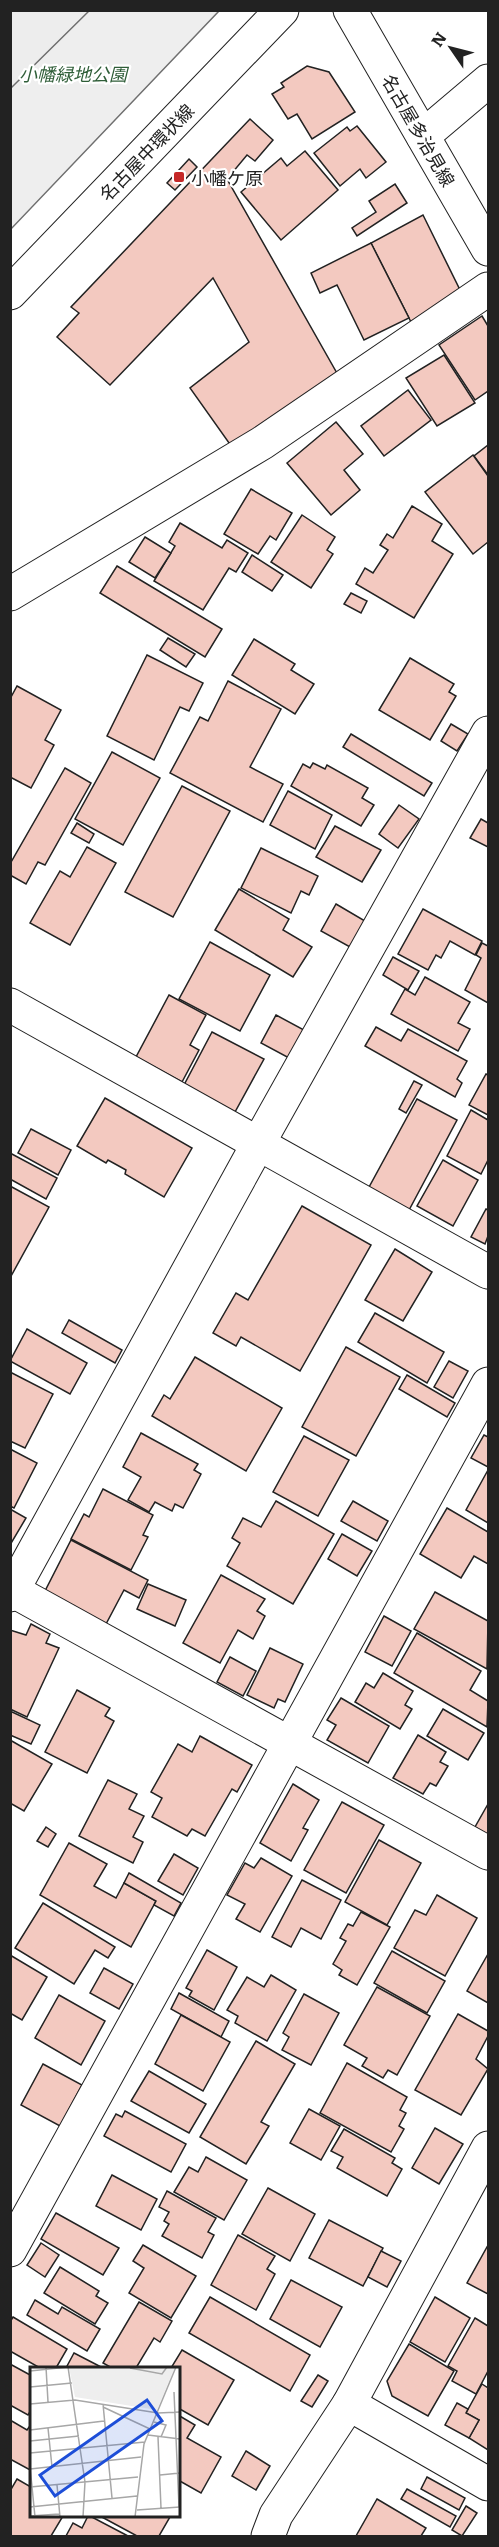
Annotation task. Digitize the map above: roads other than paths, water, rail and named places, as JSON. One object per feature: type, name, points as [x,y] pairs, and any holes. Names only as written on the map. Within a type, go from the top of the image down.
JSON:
[{"type":"street","name":"名古屋中環状線","points":[[10,293],[282,10]]},
{"type":"street","name":"名古屋多治見線","points":[[350,10],[489,249]]},
{"type":"street","points":[[423,136],[489,81]]},
{"type":"street","points":[[10,594],[262,443],[489,289]]},
{"type":"street","points":[[489,734],[258,1144],[11,1592],[489,1853]]},
{"type":"street","points":[[10,1005],[489,1272]]},
{"type":"street","points":[[10,2250],[489,1383]]},
{"type":"street","points":[[268,2536],[276,2515],[349,2404],[489,2148]]},
{"type":"street","points":[[349,2404],[489,2484]]},
{"type":"place","name":"小幡ケ原","points":[[179,177]]},
{"type":"park label","name":"小幡緑地公園","points":[[73,73]]}]
